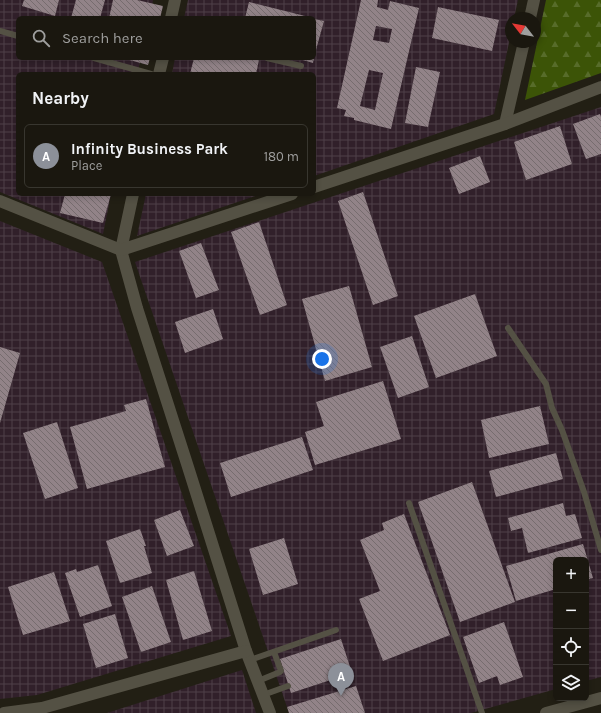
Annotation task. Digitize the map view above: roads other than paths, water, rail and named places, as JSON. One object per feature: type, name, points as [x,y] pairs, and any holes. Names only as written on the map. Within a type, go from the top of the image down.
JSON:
[{"type":"street","points":[[171,16],[175,0]]},
{"type":"street","points":[[531,12],[534,0]]},
{"type":"street","points":[[505,124],[523,48]]},
{"type":"street","points":[[160,72],[162,60]]},
{"type":"street","points":[[316,186],[505,124],[601,87]]},
{"type":"street","points":[[133,196],[121,250],[137,308],[248,656],[270,713]]},
{"type":"street","points":[[0,201],[121,250],[286,196]]},
{"type":"street","points":[[4,713],[42,708],[248,656]]},
{"type":"street","points":[[546,713],[601,698]]},
{"type":"lane","points":[[0,31],[16,35]]},
{"type":"lane","points":[[101,60],[144,72]]},
{"type":"lane","points":[[276,60],[301,66]]},
{"type":"lane","points":[[508,328],[546,384],[552,408],[562,430],[584,492],[601,550]]},
{"type":"lane","points":[[409,503],[482,713]]},
{"type":"lane","points":[[248,656],[274,652],[336,630]]},
{"type":"lane","points":[[258,681],[280,672],[281,670],[274,652]]},
{"type":"lane","points":[[263,696],[288,686]]},
{"type":"place","name":"Infinity Business Park","points":[[341,696]]}]
